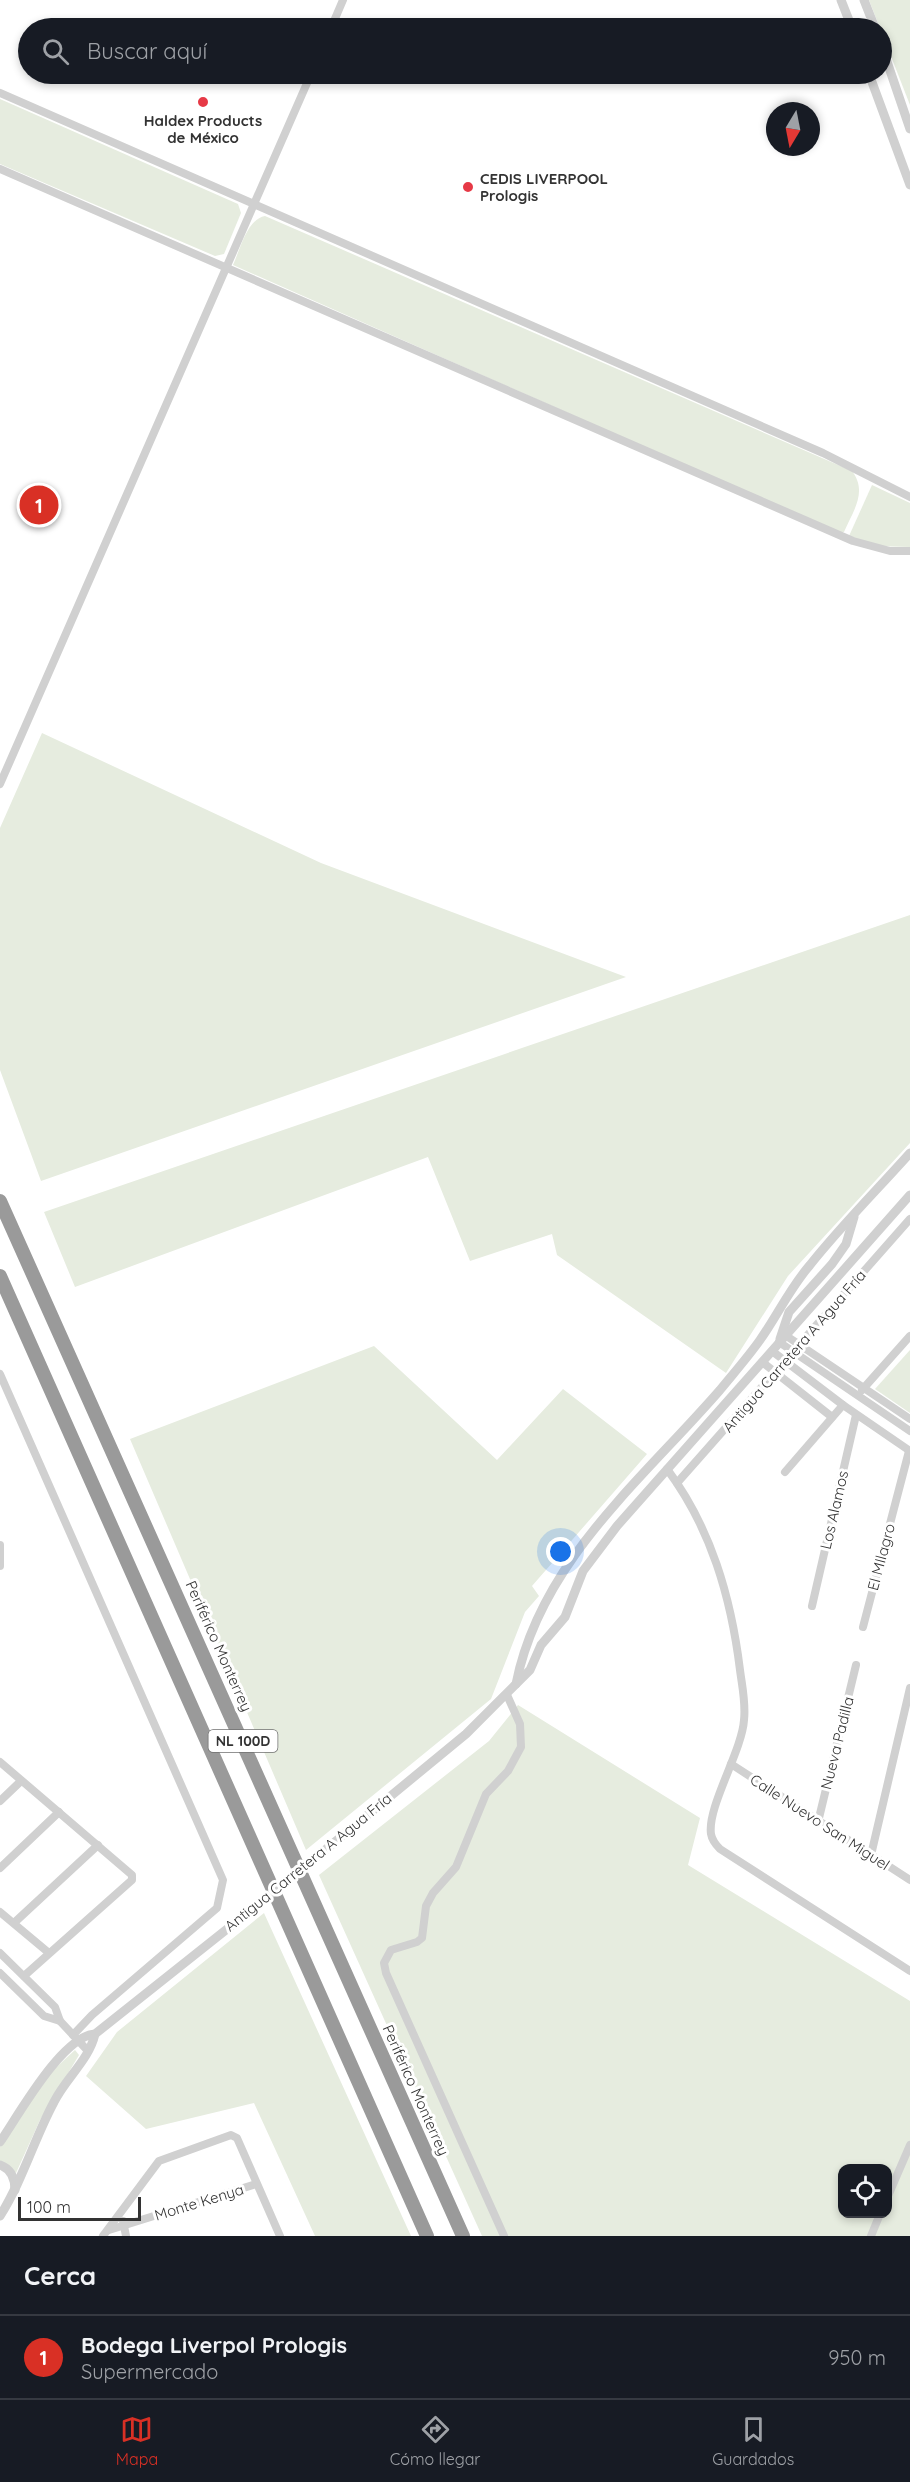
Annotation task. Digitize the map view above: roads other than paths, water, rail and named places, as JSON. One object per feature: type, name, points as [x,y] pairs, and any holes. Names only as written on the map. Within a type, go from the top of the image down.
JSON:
[{"type":"highway","name":"Periférico Monterrey","points":[[0,1201],[464,2236]]},
{"type":"highway","name":"NL 100D","points":[[0,1276],[427,2236]]},
{"type":"street","points":[[336,18],[344,0]]},
{"type":"street","points":[[841,0],[848,18]]},
{"type":"street","points":[[864,0],[871,18]]},
{"type":"street","points":[[892,76],[910,129]]},
{"type":"street","points":[[0,784],[307,84]]},
{"type":"street","points":[[873,84],[910,185]]},
{"type":"street","points":[[0,93],[824,453],[910,497]]},
{"type":"street","points":[[0,169],[227,266],[853,541],[890,551],[910,551]]},
{"type":"street","name":"Antigua Carretera A Agua Fría","points":[[516,1684],[529,1638],[559,1576],[606,1515],[720,1389],[760,1340],[786,1296],[810,1265],[909,1156]]},
{"type":"street","name":"Antigua Carretera A Agua Fría","points":[[0,2216],[12,2198],[54,2100],[88,2051],[95,2034],[319,1855],[466,1734],[507,1695],[530,1670],[541,1645],[565,1617],[583,1571],[635,1505],[910,1195]]},
{"type":"street","points":[[782,1339],[789,1312],[832,1264],[846,1244],[855,1215]]},
{"type":"street","name":"Antigua Carretera A Agua Fría","points":[[677,1483],[910,1219]]},
{"type":"street","points":[[857,1396],[910,1336]]},
{"type":"street","points":[[782,1339],[800,1345],[910,1419]]},
{"type":"street","points":[[782,1339],[793,1352],[910,1431]]},
{"type":"street","points":[[772,1351],[843,1405],[910,1451]]},
{"type":"street","points":[[762,1362],[832,1417]]},
{"type":"street","points":[[0,1374],[223,1880],[217,1908],[92,2015],[0,2142]]},
{"type":"street","points":[[785,1472],[843,1405]]},
{"type":"street","name":"Los Alamos","points":[[812,1606],[856,1414]]},
{"type":"street","name":"El MIlagro","points":[[863,1627],[910,1451]]},
{"type":"street","points":[[667,1469],[708,1541],[728,1600],[736,1636],[745,1717],[711,1827],[711,1835],[720,1849],[910,1971]]},
{"type":"street","points":[[0,1545],[0,1566]]},
{"type":"street","name":"Nueva Padilla","points":[[818,1822],[856,1665]]},
{"type":"street","points":[[871,1855],[910,1688]]},
{"type":"street","points":[[504,2236],[386,1973],[384,1963],[391,1950],[417,1942],[422,1938],[426,1906],[433,1893],[456,1867],[465,1850],[477,1810],[486,1794],[508,1771],[520,1747],[520,1724],[507,1695]]},
{"type":"street","points":[[0,1762],[130,1872],[132,1880],[24,1976]]},
{"type":"street","name":"Calle Nuevo San Miguel","points":[[731,1764],[910,1880]]},
{"type":"street","points":[[0,1801],[21,1781]]},
{"type":"street","points":[[0,1868],[59,1812]]},
{"type":"street","points":[[15,1922],[98,1845]]},
{"type":"street","points":[[0,1911],[49,1953]]},
{"type":"street","points":[[0,1953],[55,2007],[60,2021],[88,2051]]},
{"type":"street","points":[[0,1973],[44,2016],[60,2021]]},
{"type":"street","name":"Antigua Carretera A Agua Fría","points":[[75,2037],[95,2034]]},
{"type":"street","points":[[105,2234],[159,2161],[229,2135],[237,2138],[278,2236]]},
{"type":"street","points":[[892,2187],[910,2145]]},
{"type":"street","points":[[0,2164],[10,2172],[15,2180],[12,2198]]},
{"type":"street","name":"Monte Kenya","points":[[105,2234],[123,2225],[256,2184]]},
{"type":"street","points":[[121,2214],[126,2236]]},
{"type":"street","points":[[871,2236],[878,2218]]},
{"type":"place","name":"Haldex Products de México","points":[[203,102]]},
{"type":"place","name":"CEDIS LIVERPOOL Prologis","points":[[468,187]]},
{"type":"place","name":"Bodega Liverpol Prologis","points":[[39,505]]}]
